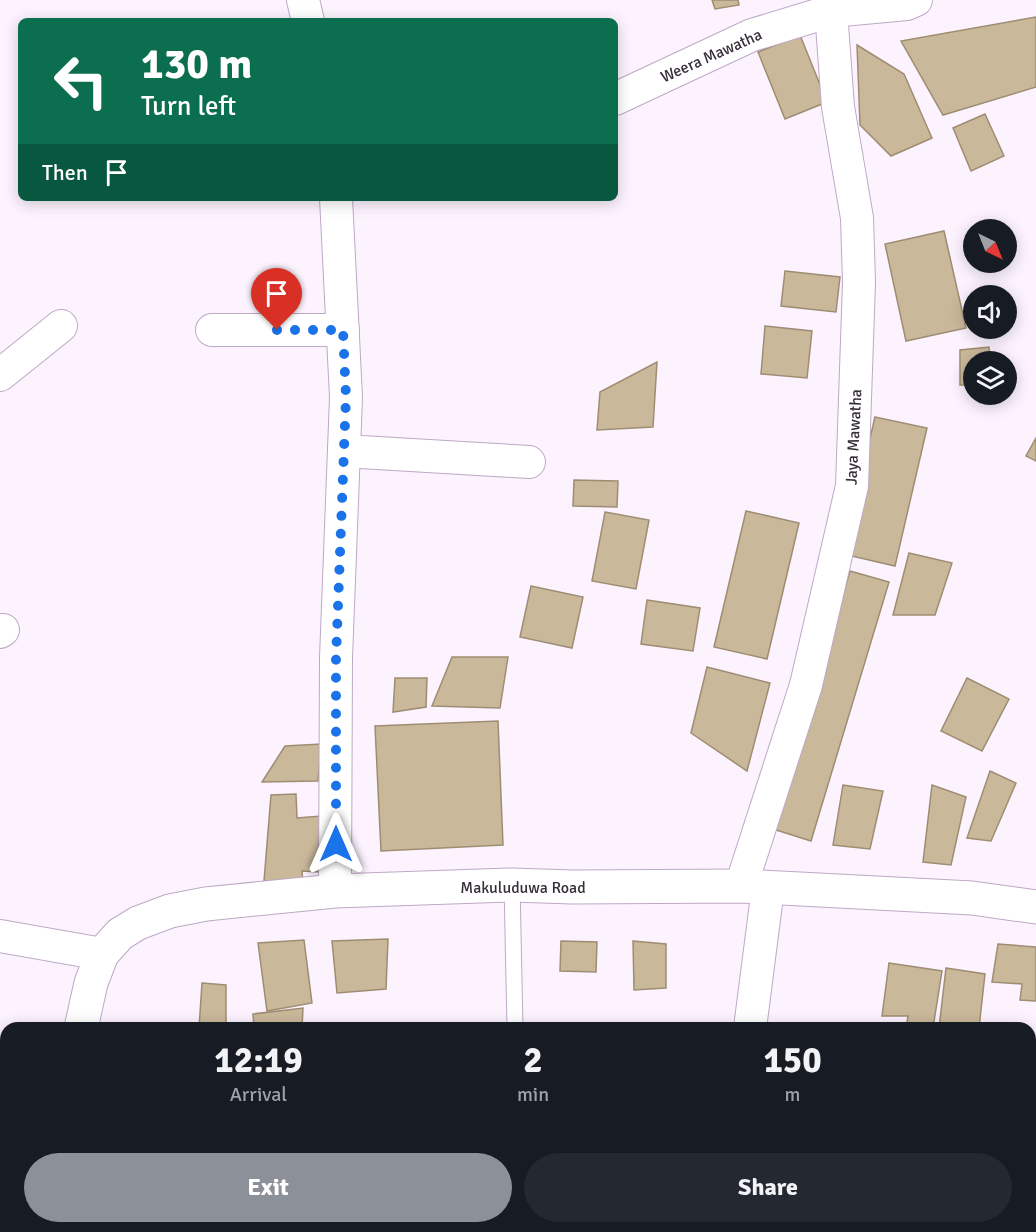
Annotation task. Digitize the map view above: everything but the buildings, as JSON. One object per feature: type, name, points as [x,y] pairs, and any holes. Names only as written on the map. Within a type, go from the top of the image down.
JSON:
[{"type":"street","points":[[303,0],[307,18]]},
{"type":"street","name":"Weera Mawatha","points":[[618,98],[752,34],[831,11],[907,4],[916,0]]},
{"type":"street","name":"Jaya Mawatha","points":[[750,1022],[754,887],[806,685],[852,486],[859,282],[857,218],[838,107],[831,11]]},
{"type":"street","points":[[335,891],[336,658],[346,397],[336,201]]},
{"type":"street","points":[[0,375],[61,326]]},
{"type":"street","points":[[212,330],[343,330]]},
{"type":"street","points":[[344,451],[529,462]]},
{"type":"street","name":"Makuluduwa Road","points":[[82,1022],[91,983],[102,954],[120,934],[138,923],[170,911],[206,904],[335,891],[512,885],[754,887],[972,898],[1036,907]]},
{"type":"street","points":[[0,936],[102,954]]},
{"type":"lane","points":[[512,885],[515,1022]]},
{"type":"route","points":[[277,330],[343,330],[346,397],[336,658],[336,844]]}]
